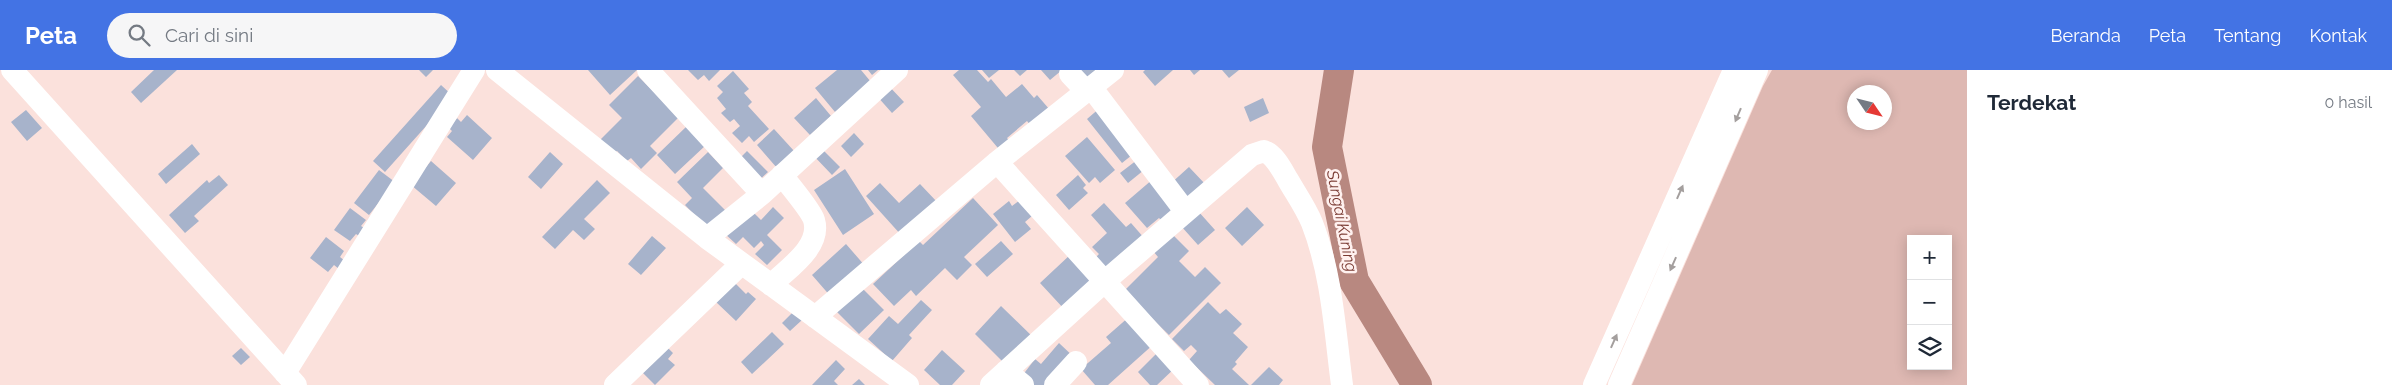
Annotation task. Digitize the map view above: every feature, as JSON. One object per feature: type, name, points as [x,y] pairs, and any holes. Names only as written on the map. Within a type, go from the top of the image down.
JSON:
[{"type":"street","points":[[12,70],[291,379],[474,70]]},
{"type":"street","points":[[497,70],[707,238],[908,385]]},
{"type":"street","points":[[648,70],[762,194]]},
{"type":"street","points":[[707,238],[762,194],[897,70]]},
{"type":"street","points":[[815,317],[998,162],[1113,70]]},
{"type":"street","points":[[1594,385],[1734,70]]},
{"type":"street","points":[[1619,385],[1757,70]]},
{"type":"street","points":[[1070,74],[1089,89],[1185,211]]},
{"type":"street","points":[[1007,380],[1104,282],[1185,211],[1252,155],[1261,150],[1271,155],[1306,209],[1316,236],[1328,284],[1342,385]]},
{"type":"street","points":[[998,162],[1198,385]]},
{"type":"street","points":[[771,285],[807,250],[815,236],[814,219],[782,175]]},
{"type":"street","points":[[615,385],[741,264]]},
{"type":"street","points":[[1055,385],[1076,362]]},
{"type":"shaded area","points":[[1772,70],[1967,70],[1967,385],[1632,385],[1763,86]]},
{"type":"building","points":[[154,70],[177,70],[141,103],[131,92]]},
{"type":"building","points":[[419,70],[433,70],[426,77]]},
{"type":"building","points":[[588,70],[637,70],[610,95]]},
{"type":"building","points":[[688,70],[720,70],[709,81],[704,75],[698,80]]},
{"type":"building","points":[[837,70],[861,70],[871,82],[835,112],[815,88]]},
{"type":"building","points":[[868,70],[878,70],[872,75]]},
{"type":"building","points":[[959,70],[977,70],[988,82],[991,79],[1006,97],[1022,84],[1034,98],[1037,95],[1050,110],[1031,126],[1027,121],[1007,138],[1013,146],[1003,154],[971,116],[981,107],[953,75]]},
{"type":"building","points":[[982,70],[999,70],[989,78]]},
{"type":"building","points":[[1014,70],[1027,70],[1020,76]]},
{"type":"building","points":[[1041,70],[1062,70],[1050,80]]},
{"type":"building","points":[[1074,70],[1101,70],[1085,83]]},
{"type":"building","points":[[1145,70],[1173,70],[1155,86],[1143,72]]},
{"type":"building","points":[[1190,70],[1200,70],[1194,75]]},
{"type":"building","points":[[1222,70],[1239,70],[1229,78]]},
{"type":"building","points":[[733,71],[749,89],[744,93],[752,102],[748,106],[769,129],[754,142],[749,136],[742,143],[732,133],[740,126],[734,119],[730,122],[721,113],[726,109],[717,98],[723,92],[717,86]]},
{"type":"building","points":[[638,76],[679,117],[650,146],[657,153],[641,169],[631,158],[627,161],[617,151],[613,154],[599,141],[622,118],[609,105]]},
{"type":"building","points":[[887,84],[904,102],[892,113],[876,95]]},
{"type":"building","points":[[441,85],[453,96],[385,172],[373,161]]},
{"type":"building","points":[[816,98],[831,116],[810,135],[794,118]]},
{"type":"building","points":[[1263,98],[1269,113],[1250,122],[1244,107]]},
{"type":"building","points":[[1101,107],[1137,151],[1122,163],[1087,119]]},
{"type":"building","points":[[26,110],[42,128],[27,141],[11,122]]},
{"type":"building","points":[[467,115],[492,138],[473,160],[447,137],[452,131],[449,128],[457,118],[461,122]]},
{"type":"building","points":[[687,126],[706,145],[675,174],[657,155]]},
{"type":"building","points":[[774,129],[795,152],[777,168],[757,145]]},
{"type":"building","points":[[854,133],[864,144],[851,157],[841,146]]},
{"type":"building","points":[[1087,137],[1115,170],[1100,183],[1095,177],[1089,183],[1065,156]]},
{"type":"building","points":[[192,144],[200,154],[166,184],[158,174]]},
{"type":"building","points":[[819,146],[840,167],[832,175],[812,154]]},
{"type":"building","points":[[747,151],[768,172],[757,182],[737,161]]},
{"type":"building","points":[[550,152],[563,164],[541,189],[528,177]]},
{"type":"building","points":[[708,152],[723,168],[703,188],[730,215],[712,233],[685,205],[692,198],[677,182]]},
{"type":"building","points":[[1137,160],[1144,170],[1128,183],[1120,173]]},
{"type":"building","points":[[431,161],[456,183],[436,206],[411,185]]},
{"type":"building","points":[[1189,167],[1206,185],[1187,204],[1169,185]]},
{"type":"building","points":[[845,169],[874,214],[843,235],[814,190]]},
{"type":"building","points":[[379,170],[395,182],[369,215],[354,203]]},
{"type":"building","points":[[219,175],[228,185],[194,216],[199,221],[185,233],[169,215],[207,180],[209,183]]},
{"type":"building","points":[[1078,175],[1086,185],[1083,188],[1088,193],[1069,210],[1056,195]]},
{"type":"building","points":[[1153,179],[1179,210],[1164,223],[1159,218],[1147,228],[1125,203]]},
{"type":"building","points":[[597,180],[610,193],[584,219],[595,229],[584,240],[573,230],[555,249],[542,237]]},
{"type":"building","points":[[880,183],[899,203],[920,184],[938,203],[902,236],[866,196]]},
{"type":"building","points":[[973,198],[998,225],[964,257],[972,265],[957,280],[945,268],[916,296],[911,290],[894,306],[873,284],[919,241],[923,245]]},
{"type":"building","points":[[1020,200],[1032,216],[1025,222],[1031,229],[1015,242],[993,214],[1009,201],[1012,206]]},
{"type":"building","points":[[1104,203],[1126,227],[1131,223],[1145,239],[1107,273],[1094,259],[1099,254],[1092,247],[1107,233],[1091,215]]},
{"type":"building","points":[[773,207],[784,218],[767,235],[782,250],[767,265],[755,254],[764,245],[761,241],[754,248],[743,237],[736,244],[724,233],[749,208],[761,220]]},
{"type":"building","points":[[1247,207],[1264,225],[1242,246],[1225,228]]},
{"type":"building","points":[[350,208],[366,220],[361,226],[369,231],[363,239],[356,234],[350,241],[334,230]]},
{"type":"building","points":[[1198,211],[1215,230],[1198,245],[1181,226]]},
{"type":"building","points":[[1171,233],[1189,251],[1179,261],[1195,277],[1205,267],[1221,283],[1169,335],[1124,291],[1158,257],[1153,251]]},
{"type":"building","points":[[652,236],[666,248],[641,275],[628,264]]},
{"type":"building","points":[[326,237],[344,251],[340,257],[345,261],[339,269],[334,265],[328,272],[310,258]]},
{"type":"building","points":[[1001,241],[1013,254],[987,277],[975,264]]},
{"type":"building","points":[[846,244],[866,267],[832,298],[812,275]]},
{"type":"building","points":[[1071,254],[1096,281],[1065,310],[1040,283]]},
{"type":"building","points":[[734,282],[746,294],[748,292],[756,299],[736,321],[716,302]]},
{"type":"building","points":[[862,288],[884,310],[859,334],[837,312]]},
{"type":"building","points":[[921,300],[932,310],[909,335],[912,338],[892,361],[868,339],[889,316],[898,324]]},
{"type":"building","points":[[1208,302],[1220,314],[1226,309],[1242,324],[1233,333],[1248,347],[1235,362],[1237,364],[1232,369],[1249,385],[1215,385],[1189,360],[1197,351],[1191,345],[1184,351],[1172,339]]},
{"type":"building","points":[[1001,306],[1035,339],[1008,367],[975,334]]},
{"type":"building","points":[[794,311],[802,320],[790,331],[782,323]]},
{"type":"building","points":[[1130,316],[1155,343],[1108,385],[1095,385],[1081,369],[1111,343],[1106,337]]},
{"type":"building","points":[[772,332],[784,344],[752,374],[741,362]]},
{"type":"building","points":[[1059,343],[1076,359],[1054,385],[1033,385],[1022,376],[1035,359],[1041,364]]},
{"type":"building","points":[[666,346],[673,353],[668,359],[675,365],[655,385],[642,372]]},
{"type":"building","points":[[241,348],[250,357],[241,365],[232,356]]},
{"type":"building","points":[[1161,349],[1177,366],[1157,385],[1150,385],[1138,372]]},
{"type":"building","points":[[942,350],[965,371],[952,385],[940,385],[924,370]]},
{"type":"building","points":[[836,360],[845,369],[834,381],[838,385],[812,385]]},
{"type":"building","points":[[1269,367],[1283,380],[1279,385],[1251,385]]},
{"type":"building","points":[[859,379],[865,385],[852,385]]},
{"type":"waterway","name":"Sungai Kuning","points":[[1339,70],[1327,147],[1354,281],[1417,385]]}]
